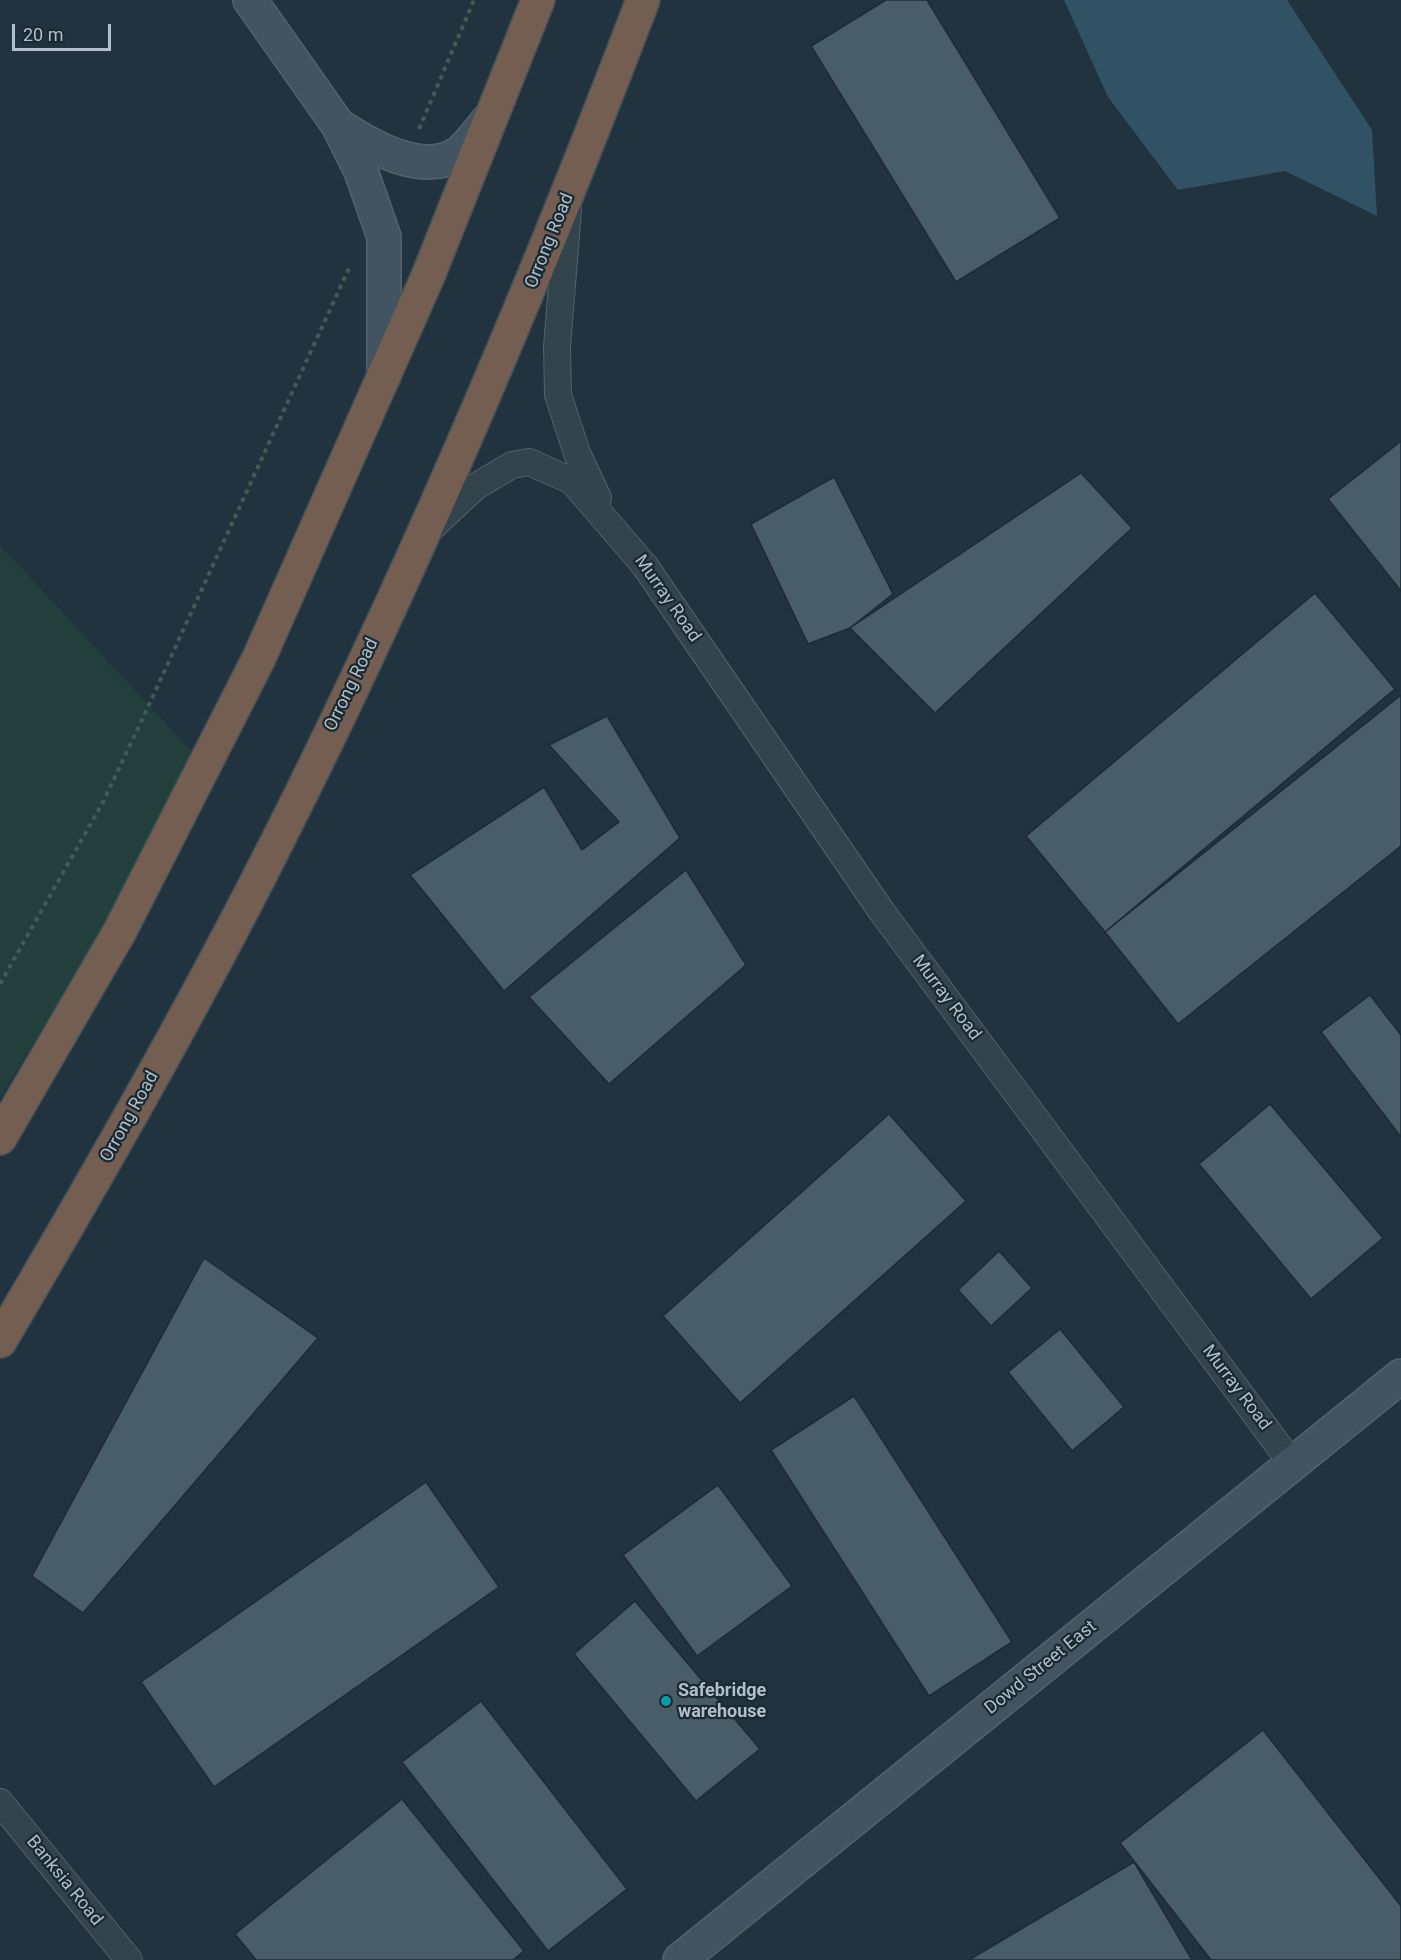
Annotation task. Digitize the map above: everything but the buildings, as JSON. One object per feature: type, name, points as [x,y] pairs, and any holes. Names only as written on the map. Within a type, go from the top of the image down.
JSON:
[{"type":"highway","points":[[0,1138],[120,931],[259,658],[384,376],[538,0]]},
{"type":"highway","name":"Orrong Road","points":[[0,1341],[109,1157],[274,849],[425,534],[570,193],[643,0]]},
{"type":"street","points":[[250,0],[338,125],[361,171],[384,237],[384,376]]},
{"type":"street","points":[[338,125],[372,147],[418,162],[459,153],[491,117]]},
{"type":"street","name":"Murray Road","points":[[570,193],[557,347],[558,395],[577,453],[610,522]]},
{"type":"street","name":"Murray Road","points":[[425,534],[474,487],[512,465],[529,462],[572,481],[610,522],[645,566],[882,912],[1293,1465]]},
{"type":"street","name":"Dowd Street East","points":[[681,1960],[1401,1376]]},
{"type":"street","name":"Banksia Road","points":[[0,1802],[129,1960]]},
{"type":"path","points":[[405,158],[474,0]]},
{"type":"path","points":[[0,984],[59,882],[118,771],[350,265]]},
{"type":"green space","points":[[0,545],[195,755],[70,986],[0,1097]]},
{"type":"water","points":[[1064,0],[1287,0],[1372,130],[1377,216],[1285,171],[1178,190],[1108,97]]},
{"type":"place","name":"Safebridge warehouse","points":[[666,1701]]}]
